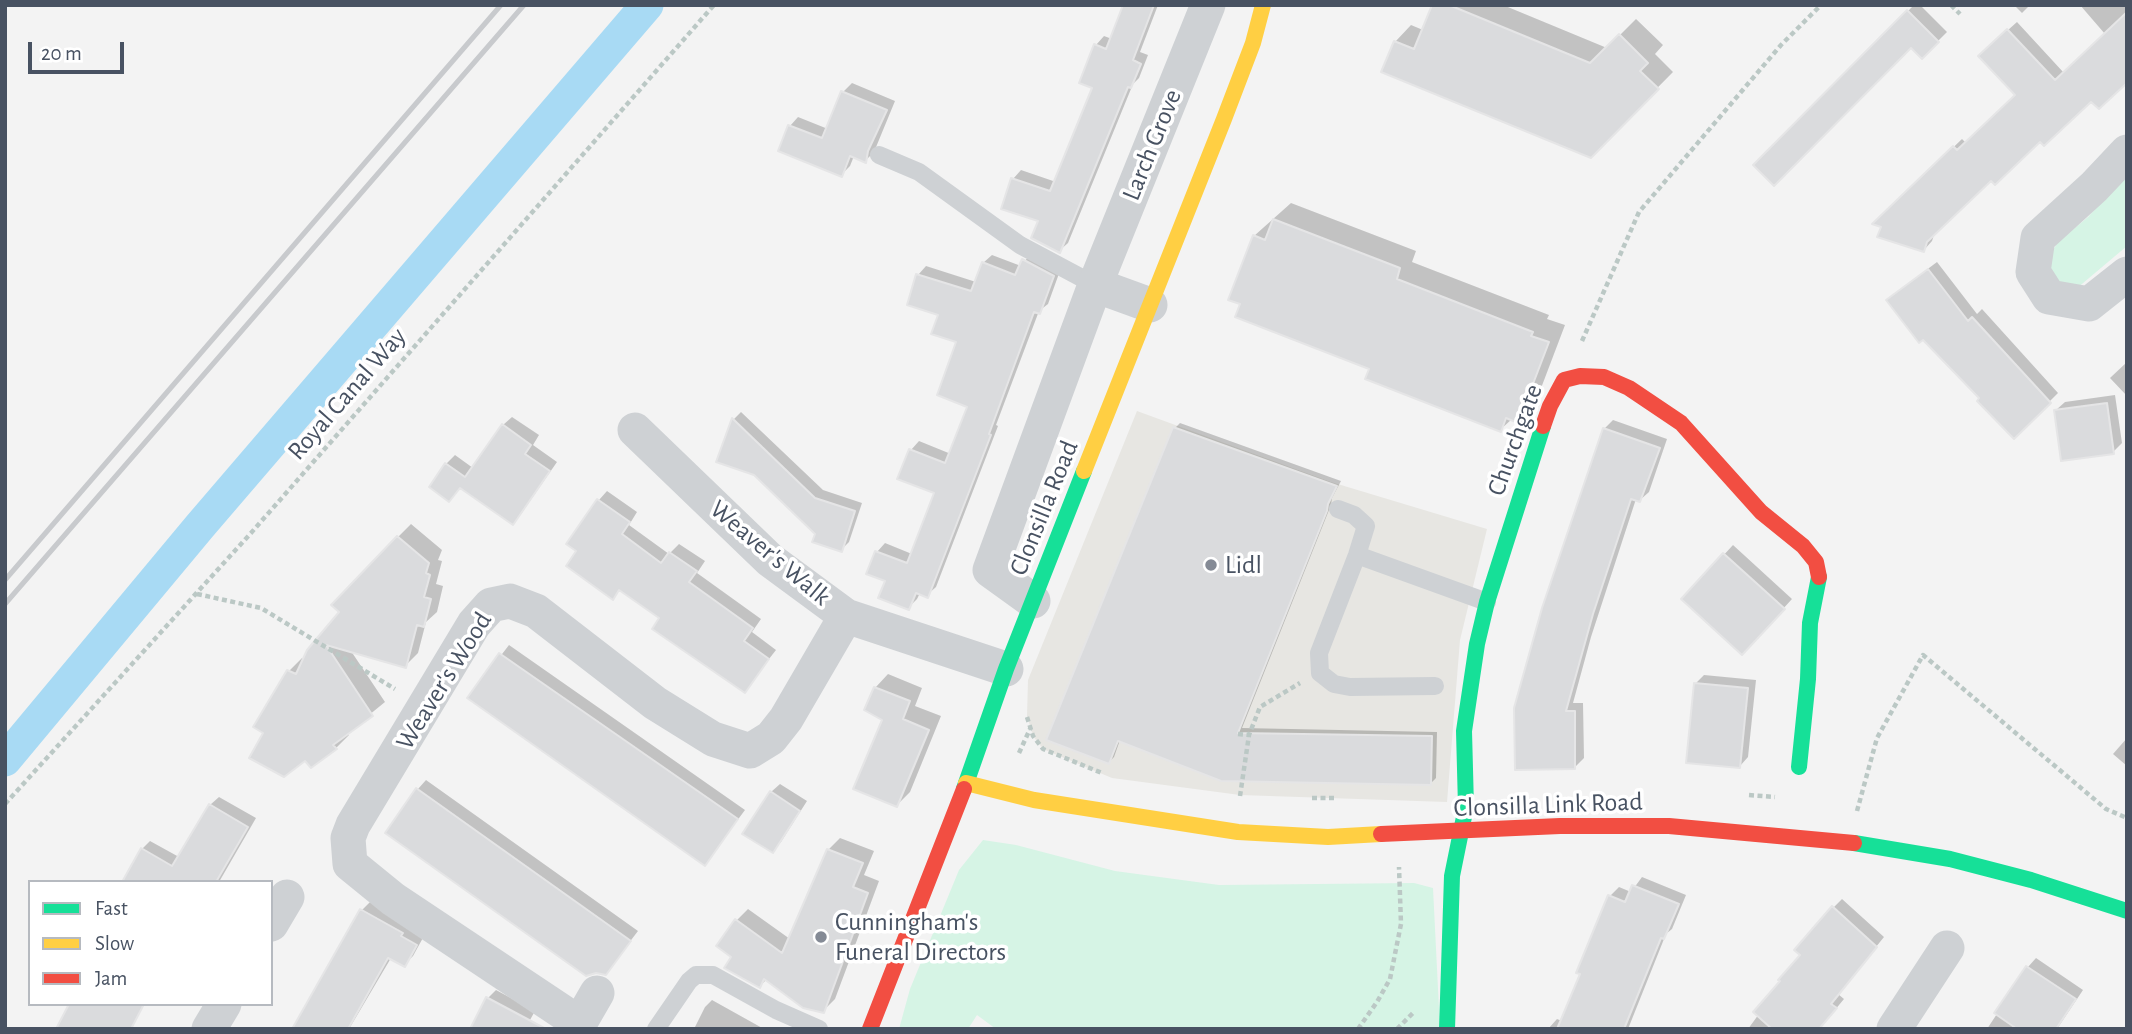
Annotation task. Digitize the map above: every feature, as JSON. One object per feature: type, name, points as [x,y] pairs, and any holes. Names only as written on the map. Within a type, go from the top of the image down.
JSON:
[{"type":"street","name":"Larch Grove","points":[[1033,601],[990,570],[1095,285],[1208,5]]},
{"type":"street","name":"Clonsilla Road","points":[[870,1029],[1006,669],[1244,68],[1263,5]]},
{"type":"street","points":[[2127,152],[2094,187],[2038,238],[2033,272],[2049,298],[2089,304],[2127,274]]},
{"type":"street","points":[[1095,285],[1150,305]]},
{"type":"street","name":"Churchgate","points":[[1447,1029],[1454,867],[1466,807],[1465,731],[1468,698],[1487,602],[1546,419],[1564,380],[1580,376],[1604,377],[1629,388],[1681,423],[1761,512],[1803,546],[1816,562],[1819,577],[1810,623],[1808,679],[1799,767]]},
{"type":"street","name":"Weaver's Walk","points":[[635,430],[770,560],[846,616],[1006,669]]},
{"type":"street","name":"Weaver's Wood","points":[[597,993],[582,1018],[570,1017],[393,899],[350,864],[348,838],[353,825],[474,624],[491,605],[510,601],[536,611],[655,704],[713,739],[750,751],[771,738],[786,719],[846,616]]},
{"type":"street","name":"Clonsilla Link Road","points":[[965,783],[1034,800],[1238,832],[1328,837],[1560,826],[1669,826],[1728,829],[1849,842],[1950,859],[2031,880],[2127,911]]},
{"type":"street","points":[[1894,1029],[1947,948]]},
{"type":"street","points":[[209,1029],[222,1006]]},
{"type":"lane","points":[[878,155],[919,172],[1020,245],[1095,285]]},
{"type":"lane","points":[[1338,509],[1354,515],[1366,526],[1318,653],[1320,673],[1334,684],[1350,687],[1435,686]]},
{"type":"lane","points":[[1357,555],[1487,602]]},
{"type":"lane","points":[[656,1029],[696,975],[713,975],[787,1022],[819,1029]]},
{"type":"path","name":"Royal Canal Way","points":[[5,804],[196,593],[714,5]]},
{"type":"path","points":[[1564,380],[1639,212],[1781,45],[1821,5]]},
{"type":"path","points":[[1951,5],[1960,14]]},
{"type":"path","points":[[196,593],[261,608],[424,708]]},
{"type":"path","points":[[1849,842],[1877,738],[1923,655],[2106,809],[2127,818]]},
{"type":"path","points":[[1238,832],[1240,795],[1249,735],[1260,707],[1320,673]]},
{"type":"path","points":[[1019,753],[1030,726],[1033,736],[1044,749]]},
{"type":"path","points":[[1238,734],[1249,735]]},
{"type":"path","points":[[1358,1029],[1390,979],[1401,924],[1399,835]]},
{"type":"path","points":[[1385,872],[1454,867]]},
{"type":"shaded area","points":[[1137,411],[1331,482],[1487,529],[1460,640],[1447,802],[1240,795],[1112,778],[1043,749],[1033,736],[1027,716],[1028,680]]},
{"type":"green space","points":[[2127,178],[2127,246],[2076,289],[2047,285],[2046,261],[2058,242]]},
{"type":"green space","points":[[983,840],[1016,845],[1115,871],[1219,885],[1414,883],[1433,888],[1440,1029],[996,1029],[977,1015],[968,1029],[899,1029],[910,989],[959,870]]},
{"type":"building","points":[[1123,5],[1154,5],[1133,60],[1141,64],[1131,88],[1128,87],[1060,253],[1031,238],[1038,221],[1001,209],[1011,178],[1050,191],[1092,88],[1079,83],[1094,44],[1106,49]]},
{"type":"building","points":[[1432,5],[1449,5],[1590,63],[1619,34],[1648,63],[1640,71],[1659,89],[1591,158],[1381,72],[1394,41],[1414,49]]},
{"type":"building","points":[[1907,10],[1939,42],[1922,59],[1911,48],[1774,186],[1753,165]]},
{"type":"building","points":[[2127,12],[2127,83],[2099,109],[2091,102],[2044,146],[2040,142],[1995,185],[1991,181],[1927,242],[1924,252],[1877,237],[1881,227],[1872,224],[1953,146],[1957,150],[2015,95],[1978,56],[2007,29],[2055,80]]},
{"type":"building","points":[[841,91],[887,110],[868,151],[866,163],[850,156],[842,177],[778,151],[788,125],[822,138]]},
{"type":"building","points":[[1273,219],[1400,268],[1397,279],[1533,332],[1531,336],[1549,342],[1518,423],[1506,418],[1501,432],[1365,379],[1369,369],[1235,317],[1240,304],[1228,300],[1253,235],[1265,240]]},
{"type":"building","points":[[1022,259],[1054,276],[1040,314],[1034,312],[989,434],[991,435],[928,598],[916,593],[909,610],[878,598],[885,581],[866,574],[875,551],[907,563],[934,493],[897,479],[909,449],[945,463],[967,407],[937,395],[956,342],[931,334],[938,315],[907,305],[916,274],[971,291],[982,262],[1015,275]]},
{"type":"building","points":[[1928,269],[1968,321],[1972,317],[2051,403],[2014,439],[1923,340],[1919,343],[1886,300]]},
{"type":"building","points":[[2107,403],[2114,454],[2061,461],[2054,410]]},
{"type":"building","points":[[732,418],[815,498],[855,511],[842,552],[812,542],[815,534],[754,475],[716,462]]},
{"type":"building","points":[[502,424],[531,445],[525,454],[550,471],[513,525],[460,488],[449,502],[429,487],[445,463],[465,477]]},
{"type":"building","name":"Lidl","points":[[1173,427],[1337,486],[1238,733],[1432,736],[1431,785],[1221,781],[1118,741],[1109,764],[1046,740]]},
{"type":"building","points":[[1603,428],[1660,448],[1640,502],[1631,499],[1593,614],[1566,711],[1575,711],[1575,769],[1515,770],[1514,708],[1542,608]]},
{"type":"building","points":[[597,499],[630,522],[622,534],[661,563],[669,552],[697,571],[689,582],[753,628],[744,641],[769,659],[745,693],[652,629],[659,618],[619,590],[613,600],[566,566],[576,551],[566,544]]},
{"type":"building","points":[[397,536],[429,563],[426,573],[430,575],[424,597],[431,599],[424,627],[417,625],[406,668],[326,645],[373,716],[333,745],[337,749],[311,768],[305,761],[284,777],[249,758],[263,733],[253,727],[287,670],[296,674],[307,650],[339,612],[331,605]]},
{"type":"building","points":[[1723,553],[1785,609],[1742,655],[1681,599]]},
{"type":"building","points":[[499,653],[738,819],[705,866],[467,698]]},
{"type":"building","points":[[1694,683],[1748,688],[1740,768],[1686,763]]},
{"type":"building","points":[[874,687],[910,701],[903,719],[929,730],[897,807],[853,789],[882,720],[864,710]]},
{"type":"building","points":[[416,788],[631,941],[606,975],[596,973],[586,976],[385,833]]},
{"type":"building","points":[[770,791],[800,811],[773,853],[742,834]]},
{"type":"building","points":[[209,804],[248,827],[217,880],[123,880],[141,848],[172,866]]},
{"type":"building","name":"Cunningham's Funeral Directors","points":[[827,849],[863,863],[853,887],[868,893],[824,1013],[803,1008],[764,979],[760,988],[724,968],[731,957],[716,946],[735,919],[782,953]]},
{"type":"building","points":[[1632,885],[1679,904],[1664,939],[1661,938],[1624,1029],[1557,1029],[1580,974],[1576,973],[1608,895],[1625,902]]},
{"type":"building","points":[[1832,906],[1877,947],[1831,1004],[1837,1008],[1819,1029],[1772,1029],[1753,1012],[1800,955],[1794,950]]},
{"type":"building","points":[[360,909],[403,933],[401,936],[417,945],[405,967],[388,958],[348,1029],[292,1029]]},
{"type":"building","points":[[2026,966],[2076,999],[2056,1029],[2017,1029],[1994,1013]]},
{"type":"building","points":[[486,997],[546,1029],[470,1029]]},
{"type":"building","points":[[68,1006],[143,1006],[131,1029],[56,1029]]},
{"type":"waterway","points":[[5,760],[200,526],[647,5]]},
{"type":"railway","points":[[5,580],[501,5]]},
{"type":"railway","points":[[5,604],[524,5]]},
{"type":"traffic: fast","points":[[1447,1029],[1452,876],[1466,807],[1464,731],[1477,644],[1487,602],[1543,426]]},
{"type":"traffic: fast","points":[[964,789],[1006,669],[1084,471]]},
{"type":"traffic: fast","points":[[1799,767],[1808,679],[1810,623],[1819,577]]},
{"type":"traffic: fast","points":[[1854,843],[1950,859],[2031,880],[2127,911]]},
{"type":"traffic: slow","points":[[1084,471],[1224,119],[1253,43],[1263,5]]},
{"type":"traffic: slow","points":[[966,783],[1034,800],[1238,832],[1328,837],[1381,834]]},
{"type":"traffic: jam","points":[[1543,426],[1564,380],[1580,376],[1604,377],[1629,388],[1681,423],[1761,512],[1803,546],[1816,562],[1819,577]]},
{"type":"traffic: jam","points":[[870,1029],[964,789]]},
{"type":"traffic: jam","points":[[1381,834],[1560,826],[1669,826],[1854,843]]},
{"type":"place","name":"Lidl","points":[[1211,565]]},
{"type":"place","name":"Cunningham's Funeral Directors","points":[[821,937]]}]
